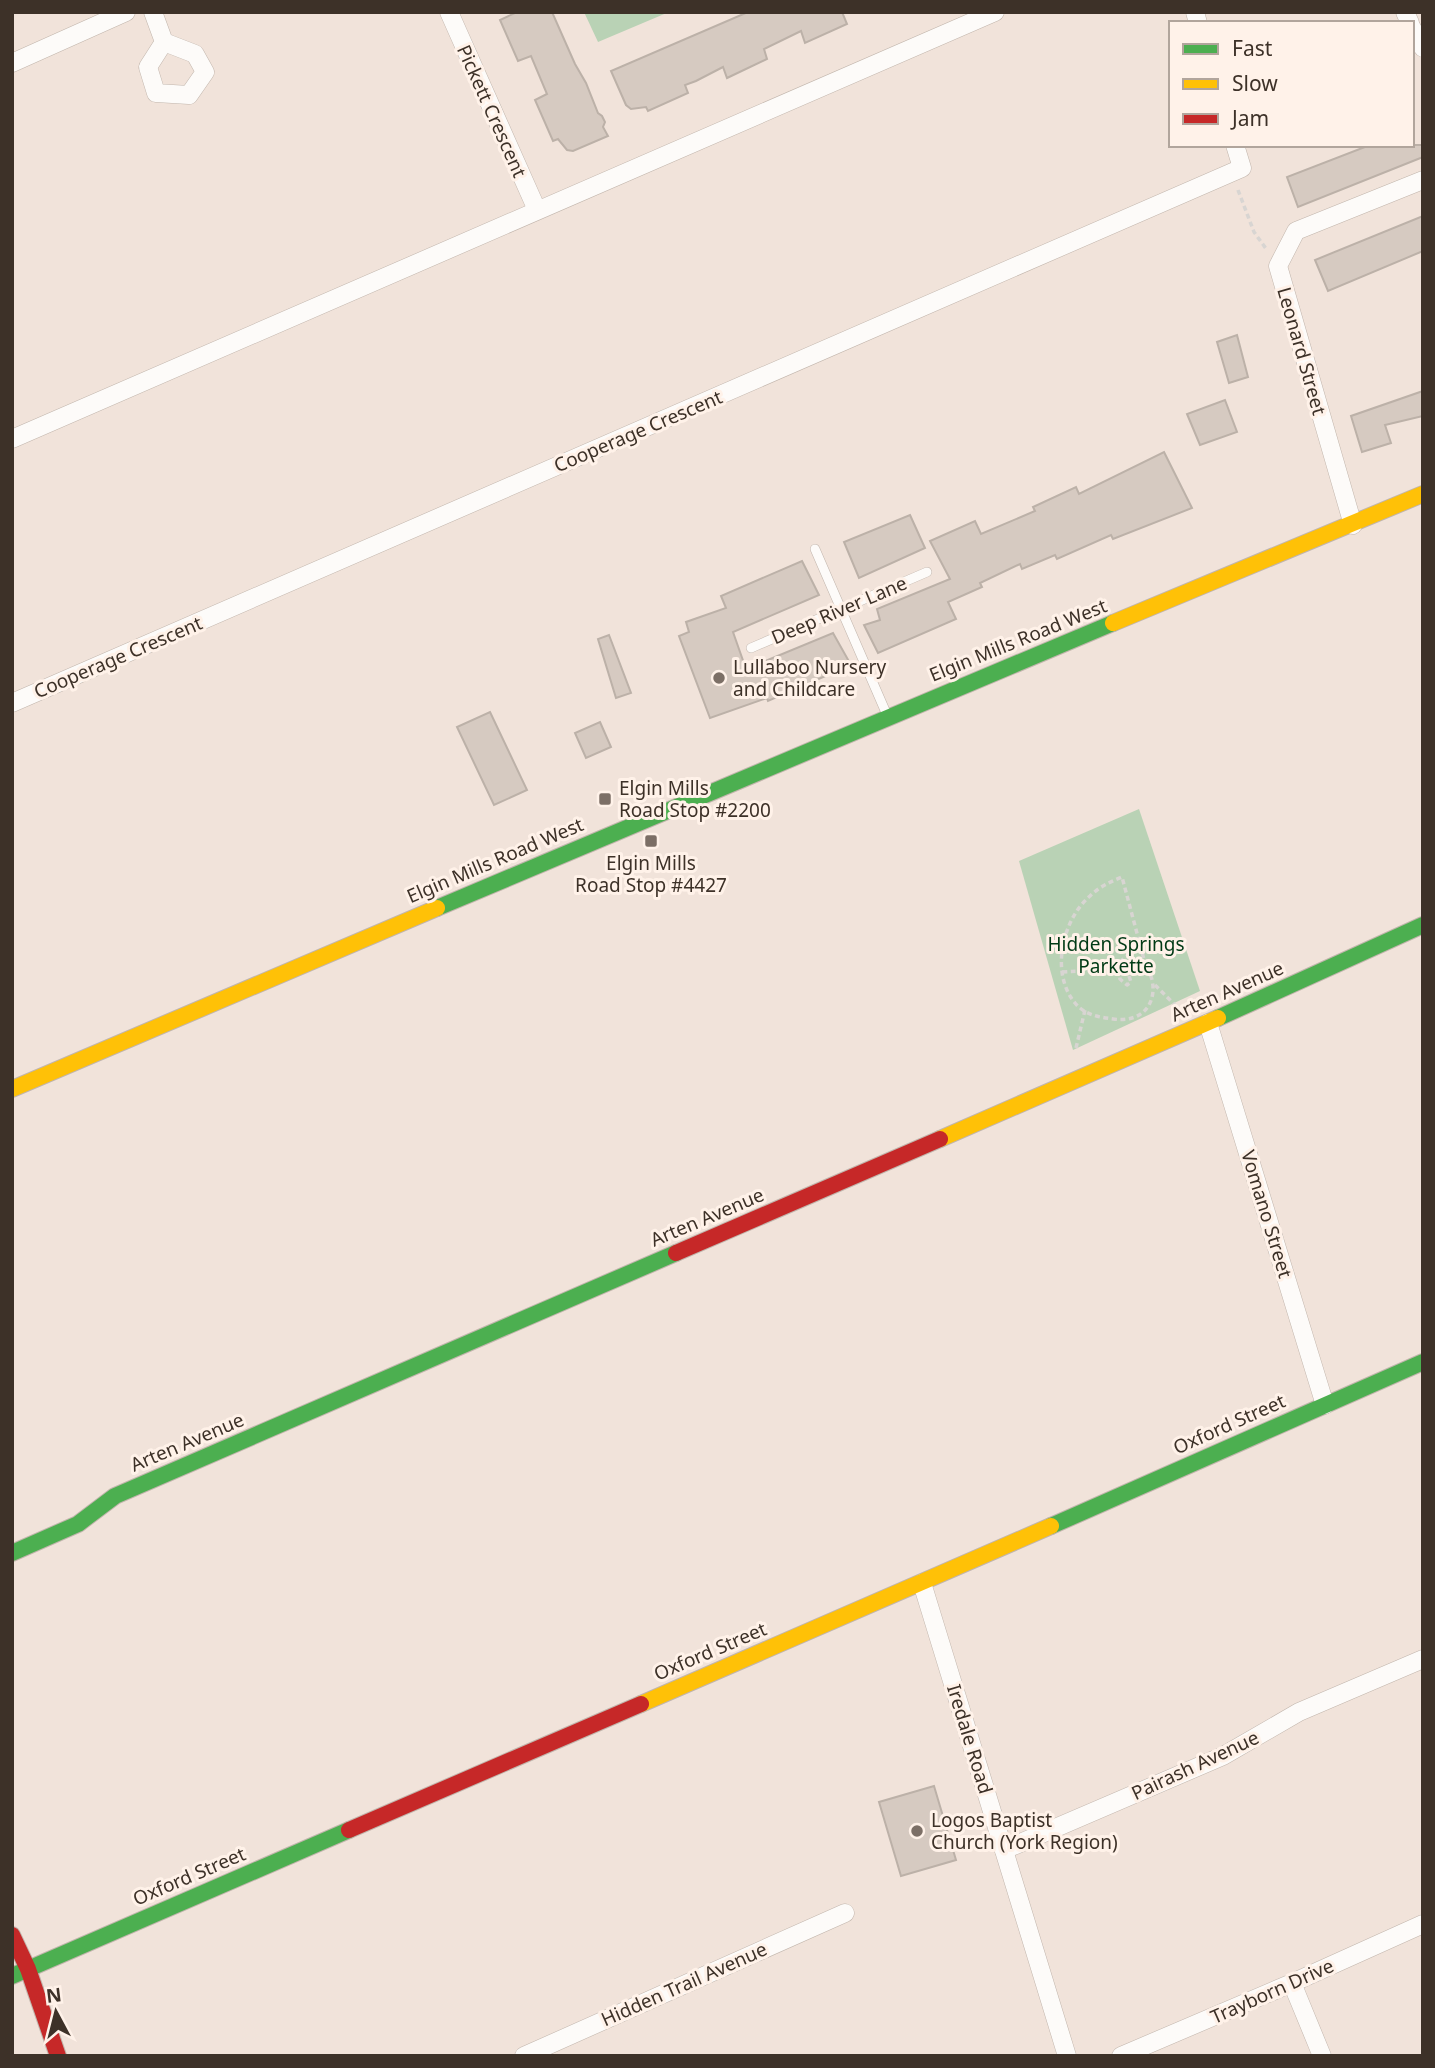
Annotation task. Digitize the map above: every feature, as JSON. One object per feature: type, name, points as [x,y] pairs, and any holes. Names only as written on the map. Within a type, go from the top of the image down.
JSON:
[{"type":"street","points":[[12,63],[126,12]]},
{"type":"street","points":[[152,12],[164,42]]},
{"type":"street","name":"Pickett Crescent","points":[[449,12],[537,210]]},
{"type":"street","points":[[12,439],[995,12]]},
{"type":"street","points":[[1414,32],[1423,48]]},
{"type":"street","name":"Cooperage Crescent","points":[[12,703],[1242,168],[1236,147]]},
{"type":"street","name":"Leonard Street","points":[[1353,525],[1278,266],[1296,231],[1423,180]]},
{"type":"street","name":"Elgin Mills Road West","points":[[12,1089],[888,716],[1423,495]]},
{"type":"street","name":"Arten Avenue","points":[[12,1553],[78,1524],[115,1496],[1208,1023],[1423,925]]},
{"type":"street","name":"Vomano Street","points":[[1208,1023],[1325,1405]]},
{"type":"street","name":"Oxford Street","points":[[12,1976],[922,1583],[1423,1362]]},
{"type":"street","name":"Iredale Road","points":[[922,1583],[1067,2056]]},
{"type":"street","name":"Pairash Avenue","points":[[1004,1850],[1223,1756],[1299,1712],[1423,1659]]},
{"type":"street","name":"Hidden Trail Avenue","points":[[524,2056],[845,1913]]},
{"type":"street","name":"Trayborn Drive","points":[[1121,2056],[1423,1924]]},
{"type":"street","points":[[12,1936],[28,1969],[58,2056]]},
{"type":"street","points":[[1292,1983],[1322,2056]]},
{"type":"lane","points":[[815,549],[888,716]]},
{"type":"lane","name":"Deep River Lane","points":[[751,648],[927,572]]},
{"type":"path","points":[[1230,192],[1240,189],[1254,232],[1278,266]]},
{"type":"path","points":[[1122,877],[1140,943],[1146,967],[1153,977],[1149,1006],[1135,1016],[1119,1020],[1094,1017],[1075,1003],[1064,983],[1062,972],[1065,938],[1073,916],[1088,897],[1122,877]]},
{"type":"path","points":[[1062,972],[1113,968],[1126,959],[1140,943]]},
{"type":"path","points":[[1129,976],[1131,982],[1127,985],[1120,979],[1119,972],[1124,966],[1134,963],[1146,967]]},
{"type":"path","points":[[1154,984],[1176,1006]]},
{"type":"path","points":[[1076,1048],[1085,1010]]},
{"type":"green space","points":[[584,12],[669,12],[598,42]]},
{"type":"green space","name":"Hidden Springs Parkette","points":[[1139,809],[1200,991],[1073,1050],[1019,861]]},
{"type":"building","points":[[517,12],[552,12],[598,113],[605,122],[603,127],[608,136],[573,151],[567,150],[558,139],[553,141],[535,100],[547,94],[531,56],[518,61],[500,20]]},
{"type":"building","points":[[748,12],[842,12],[847,24],[805,43],[801,31],[764,49],[767,59],[727,78],[723,67],[685,85],[688,93],[648,111],[646,107],[631,109],[626,105],[611,71]]},
{"type":"building","points":[[1423,145],[1423,157],[1298,207],[1287,177],[1365,147]]},
{"type":"building","points":[[1423,216],[1423,251],[1328,291],[1315,260]]},
{"type":"building","points":[[1237,335],[1248,377],[1229,383],[1217,342]]},
{"type":"building","points":[[1423,391],[1423,416],[1385,425],[1391,443],[1362,452],[1351,416]]},
{"type":"building","points":[[1225,400],[1237,432],[1200,445],[1187,414]]},
{"type":"building","points":[[1164,452],[1192,508],[1113,539],[1111,535],[1057,559],[1055,555],[1022,569],[1020,564],[980,583],[982,587],[948,602],[956,619],[878,653],[864,625],[880,620],[877,609],[950,579],[930,541],[975,521],[981,534],[1035,511],[1033,507],[1076,487],[1079,494]]},
{"type":"building","points":[[910,515],[925,548],[859,578],[844,542]]},
{"type":"building","points":[[802,561],[819,595],[733,632],[746,669],[833,633],[851,665],[768,701],[767,698],[710,718],[679,636],[689,632],[686,622],[726,608],[721,596]]},
{"type":"building","points":[[609,635],[631,693],[616,698],[598,639]]},
{"type":"building","points":[[490,712],[527,790],[494,805],[457,727]]},
{"type":"building","points":[[600,722],[611,747],[586,758],[575,733]]},
{"type":"building","name":"Logos Baptist Church (York Region)","points":[[934,1786],[956,1860],[901,1876],[879,1802]]},
{"type":"traffic: fast","points":[[437,908],[1113,623]]},
{"type":"traffic: fast","points":[[1218,1018],[1423,925]]},
{"type":"traffic: fast","points":[[12,1553],[78,1524],[115,1496],[676,1253]]},
{"type":"traffic: fast","points":[[1051,1526],[1423,1362]]},
{"type":"traffic: fast","points":[[12,1976],[349,1830]]},
{"type":"traffic: slow","points":[[1113,623],[1423,494]]},
{"type":"traffic: slow","points":[[12,1089],[437,908]]},
{"type":"traffic: slow","points":[[940,1139],[1218,1018]]},
{"type":"traffic: slow","points":[[641,1704],[1051,1526]]},
{"type":"traffic: jam","points":[[676,1253],[940,1139]]},
{"type":"traffic: jam","points":[[349,1830],[641,1704]]},
{"type":"traffic: jam","points":[[12,1935],[28,1969],[58,2056]]},
{"type":"place","name":"Lullaboo Nursery and Childcare","points":[[719,678]]},
{"type":"place","name":"Elgin Mills Road Stop #2200","points":[[605,799]]},
{"type":"place","name":"Elgin Mills Road Stop #4427","points":[[651,841]]},
{"type":"place","name":"Logos Baptist Church (York Region)","points":[[917,1831]]}]
